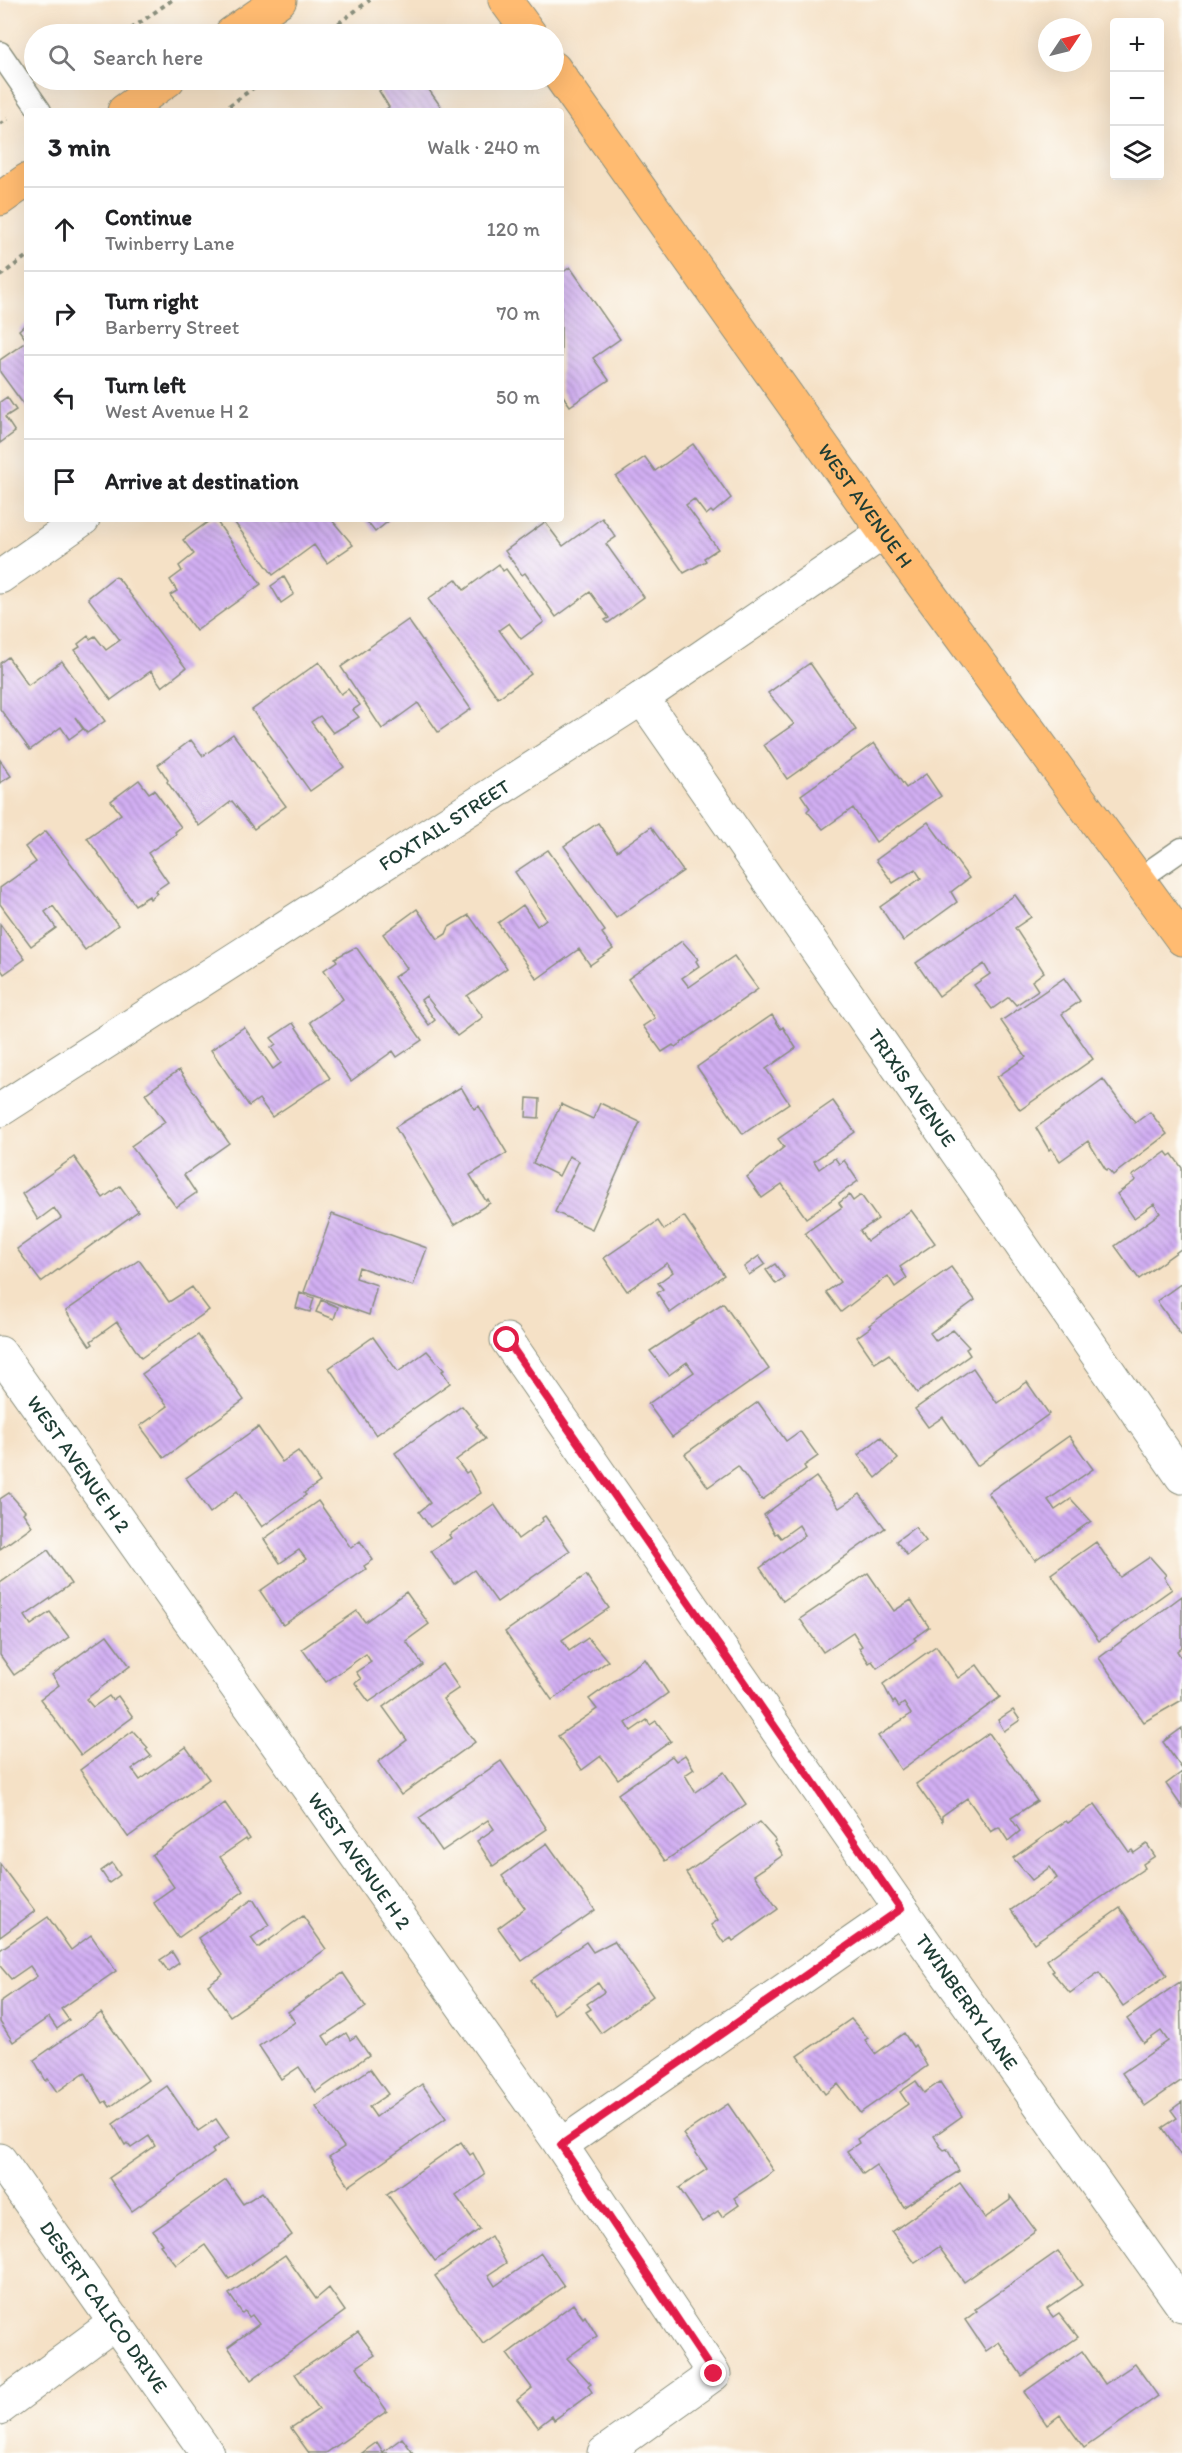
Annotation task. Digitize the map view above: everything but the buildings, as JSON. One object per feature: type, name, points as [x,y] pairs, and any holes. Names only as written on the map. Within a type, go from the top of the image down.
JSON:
[{"type":"main road","points":[[245,24],[280,0]]},
{"type":"main road","points":[[505,0],[523,24]]},
{"type":"main road","name":"WEST AVENUE H","points":[[564,82],[884,532],[1182,939]]},
{"type":"main road","points":[[128,108],[154,90]]},
{"type":"main road","points":[[0,199],[24,182]]},
{"type":"street","points":[[0,577],[79,522]]},
{"type":"street","name":"FOXTAIL STREET","points":[[0,1110],[642,698],[884,532]]},
{"type":"street","name":"TRIXIS AVENUE","points":[[642,698],[1182,1477]]},
{"type":"street","name":"TWINBERRY LANE","points":[[507,1340],[901,1909],[1182,2305]]},
{"type":"street","name":"WEST AVENUE H 2","points":[[0,1353],[561,2145],[714,2374],[604,2453]]},
{"type":"street","points":[[561,2145],[901,1909]]},
{"type":"street","name":"DESERT CALICO DRIVE","points":[[0,2160],[207,2453]]},
{"type":"street","points":[[0,2408],[116,2322]]},
{"type":"lane","points":[[0,53],[24,88]]},
{"type":"lane","points":[[26,90],[38,108]]},
{"type":"lane","points":[[1138,879],[1182,849]]},
{"type":"path","points":[[138,24],[171,0]]},
{"type":"path","points":[[338,24],[370,0]]},
{"type":"path","points":[[226,108],[250,90]]},
{"type":"path","points":[[0,276],[24,258]]},
{"type":"route","points":[[507,1340],[901,1909],[561,2145],[714,2374]]}]
